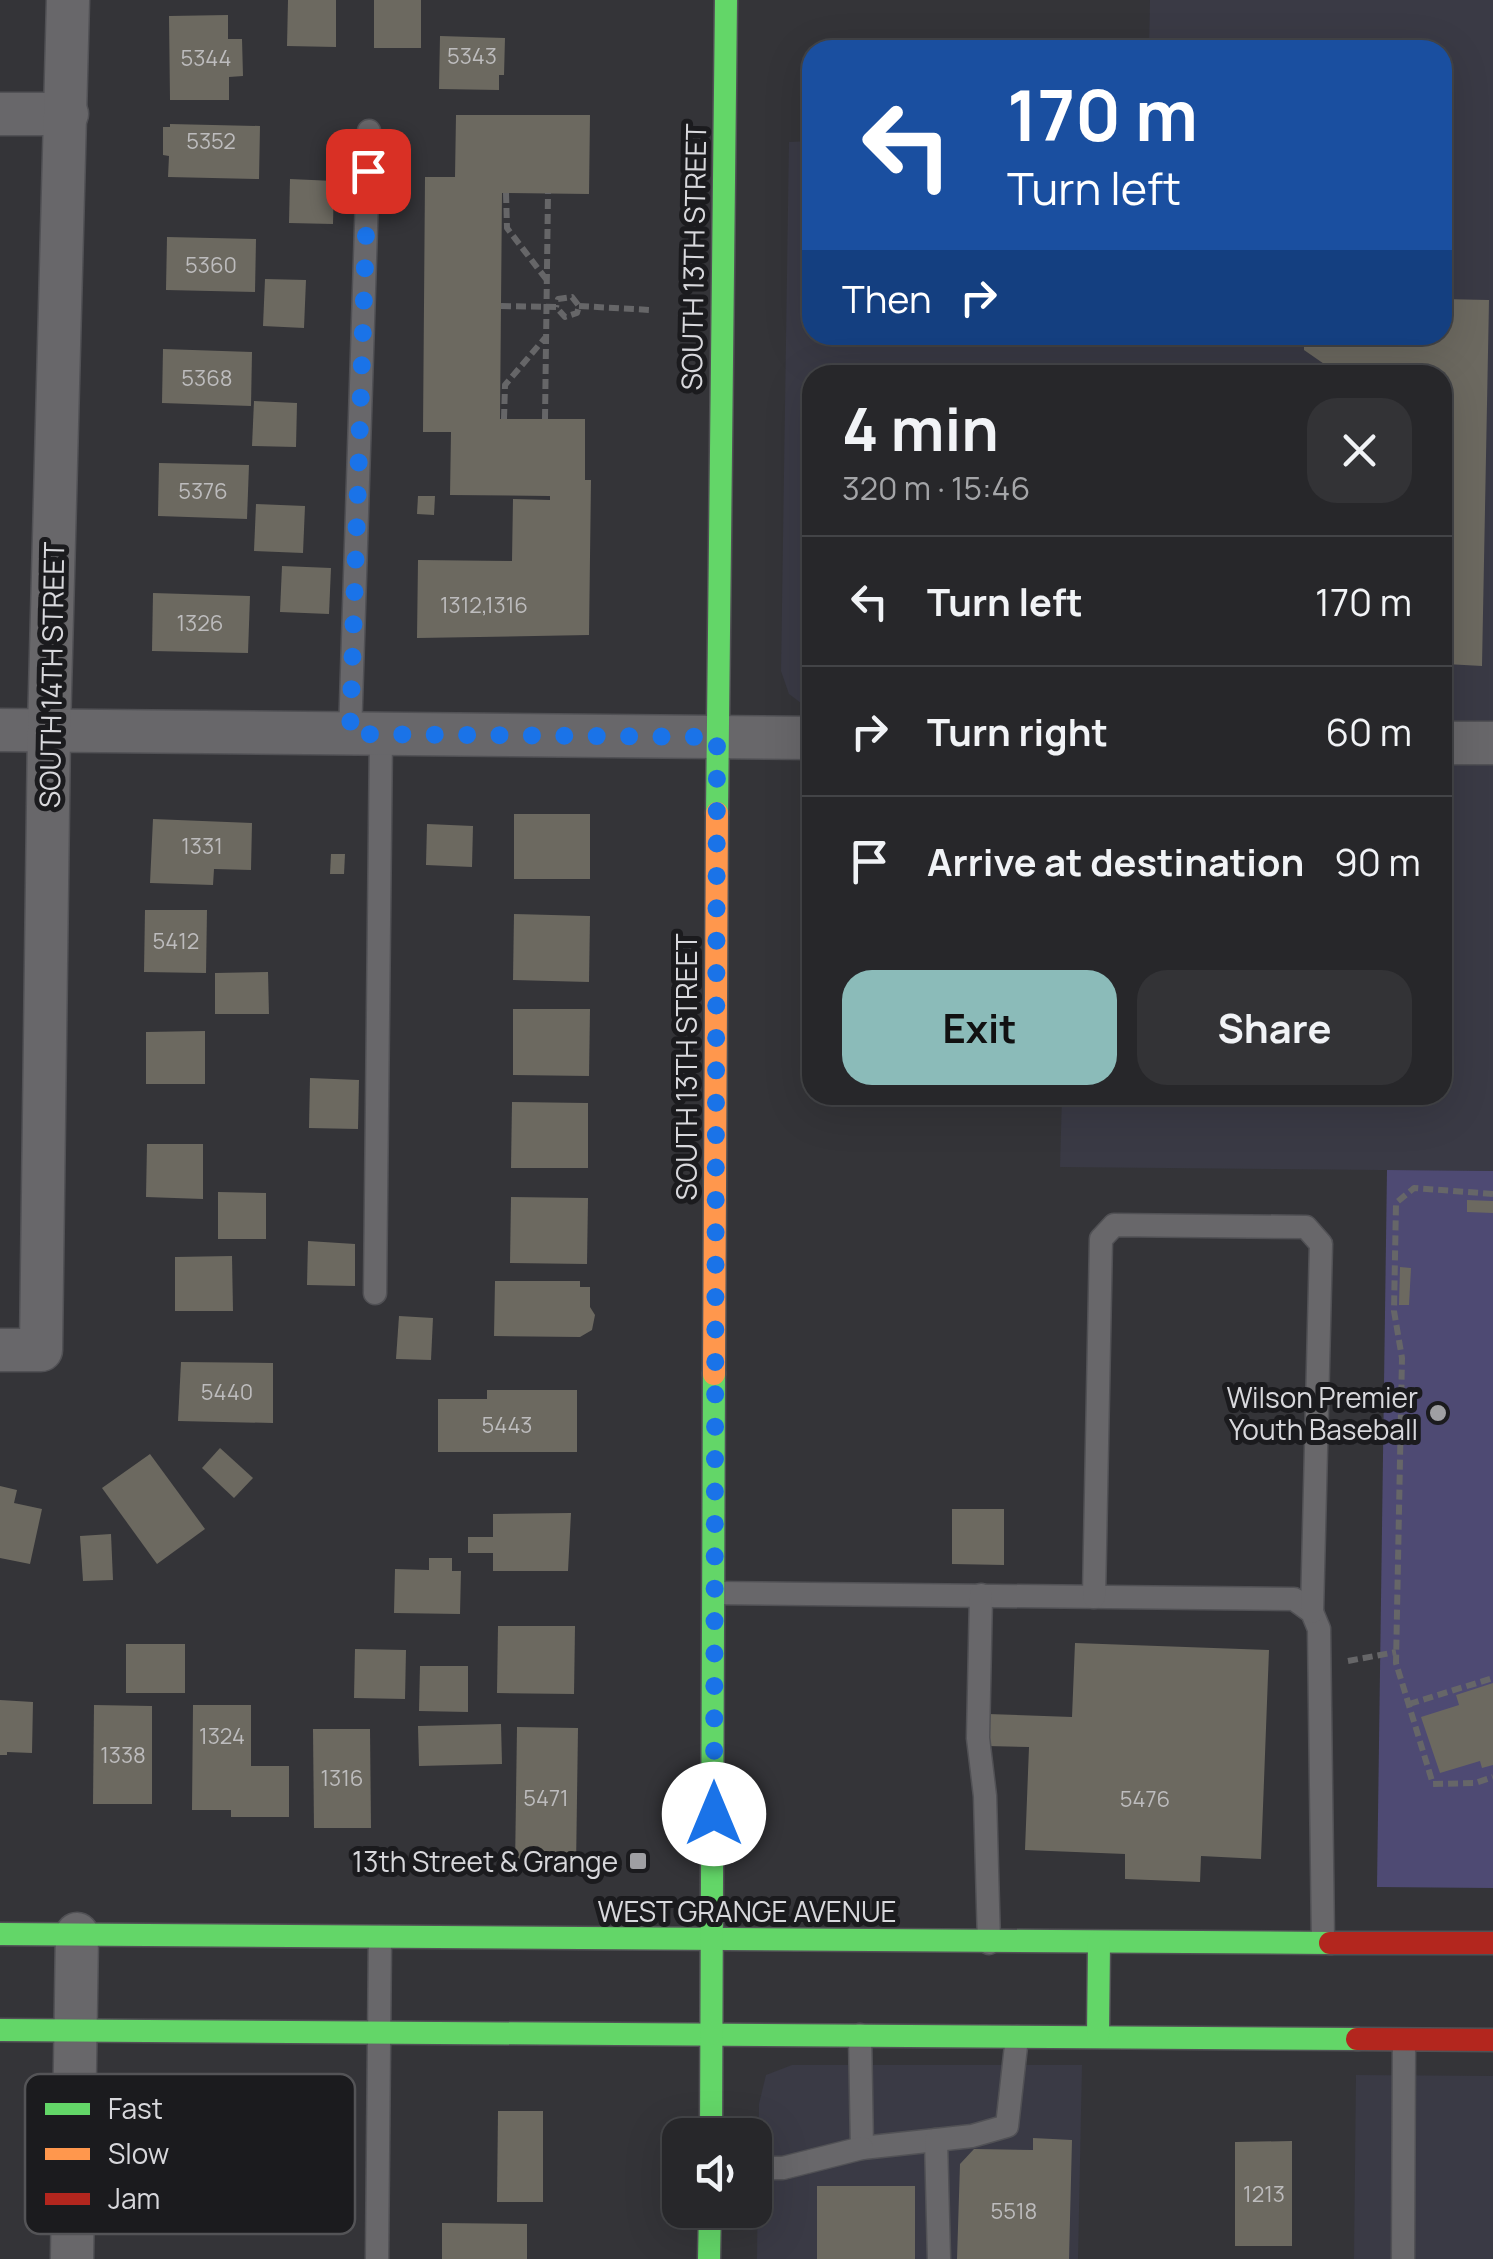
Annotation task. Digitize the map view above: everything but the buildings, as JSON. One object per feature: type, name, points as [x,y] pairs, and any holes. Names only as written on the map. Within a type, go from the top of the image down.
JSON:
[{"type":"street","name":"SOUTH 14TH STREET","points":[[21,1350],[49,730],[68,0]]},
{"type":"street","name":"SOUTH 13TH STREET","points":[[710,2118],[717,737],[726,0]]},
{"type":"street","points":[[0,114],[66,114]]},
{"type":"street","points":[[0,730],[802,738]]},
{"type":"street","points":[[1452,742],[1493,743]]},
{"type":"street","name":"WEST GRANGE AVENUE","points":[[0,1934],[1493,1943]]},
{"type":"street","points":[[76,2074],[77,1934]]},
{"type":"street","points":[[1098,2036],[1099,1942]]},
{"type":"street","points":[[0,2030],[1493,2040]]},
{"type":"street","points":[[709,2259],[710,2228]]},
{"type":"street","points":[[72,2259],[73,2234]]},
{"type":"lane","points":[[369,131],[366,734],[375,1293]]},
{"type":"lane","points":[[1094,1597],[1101,1239],[1114,1225],[1306,1227],[1321,1244],[1312,1612],[1319,1629],[1323,1941]]},
{"type":"lane","points":[[715,1593],[1294,1599],[1312,1612]]},
{"type":"lane","points":[[981,1596],[978,1738],[985,1796],[989,1942]]},
{"type":"lane","points":[[377,2259],[380,1937]]},
{"type":"lane","points":[[860,2035],[862,2148]]},
{"type":"lane","points":[[772,2168],[862,2148],[972,2136],[1006,2126],[1017,2036]]},
{"type":"lane","points":[[1404,2040],[1404,2259]]},
{"type":"lane","points":[[936,2140],[940,2259]]},
{"type":"path","points":[[506,193],[507,228],[547,280]]},
{"type":"path","points":[[545,418],[546,337],[551,307],[547,280],[548,193]]},
{"type":"path","points":[[551,307],[564,296],[572,296],[579,306]]},
{"type":"path","points":[[501,306],[551,307],[572,317],[579,306]]},
{"type":"path","points":[[579,306],[652,310]]},
{"type":"path","points":[[504,418],[505,386],[546,337]]},
{"type":"path","points":[[1493,1194],[1414,1188],[1396,1203],[1394,1311],[1402,1358],[1396,1663],[1433,1784],[1474,1784],[1493,1778]]},
{"type":"path","points":[[1320,1665],[1396,1652]]},
{"type":"path","points":[[1409,1704],[1493,1678]]},
{"type":"shaded area","points":[[1150,0],[1493,0],[1493,1171],[1060,1167],[1062,1105],[1452,1105],[1452,365],[802,365],[802,704],[789,694],[781,671],[789,142],[802,141],[802,345],[1452,345],[1452,40],[1149,40]]},
{"type":"shaded area","name":"Wilson Premier Youth Baseball","points":[[1387,1170],[1493,1171],[1493,1888],[1377,1887]]},
{"type":"shaded area","points":[[792,2065],[1082,2065],[1078,2259],[757,2259],[757,2228],[772,2228],[772,2118],[759,2118],[766,2075]]},
{"type":"shaded area","points":[[1356,2075],[1493,2076],[1493,2259],[1354,2259]]},
{"type":"traffic: fast","points":[[717,813],[726,0]]},
{"type":"traffic: fast","points":[[711,2118],[714,1374]]},
{"type":"traffic: fast","points":[[0,1934],[1330,1943]]},
{"type":"traffic: fast","points":[[1098,2036],[1099,1943]]},
{"type":"traffic: fast","points":[[0,2030],[1357,2039]]},
{"type":"traffic: fast","points":[[709,2259],[710,2228]]},
{"type":"traffic: slow","points":[[714,1374],[717,813]]},
{"type":"traffic: jam","points":[[1330,1943],[1493,1943]]},
{"type":"traffic: jam","points":[[1357,2039],[1493,2040]]},
{"type":"place","name":"Wilson Premier Youth Baseball","points":[[1438,1413]]},
{"type":"place","name":"13th Street & Grange","points":[[638,1861]]},
{"type":"route","points":[[368,171],[350,734],[717,737],[714,1814]]}]
